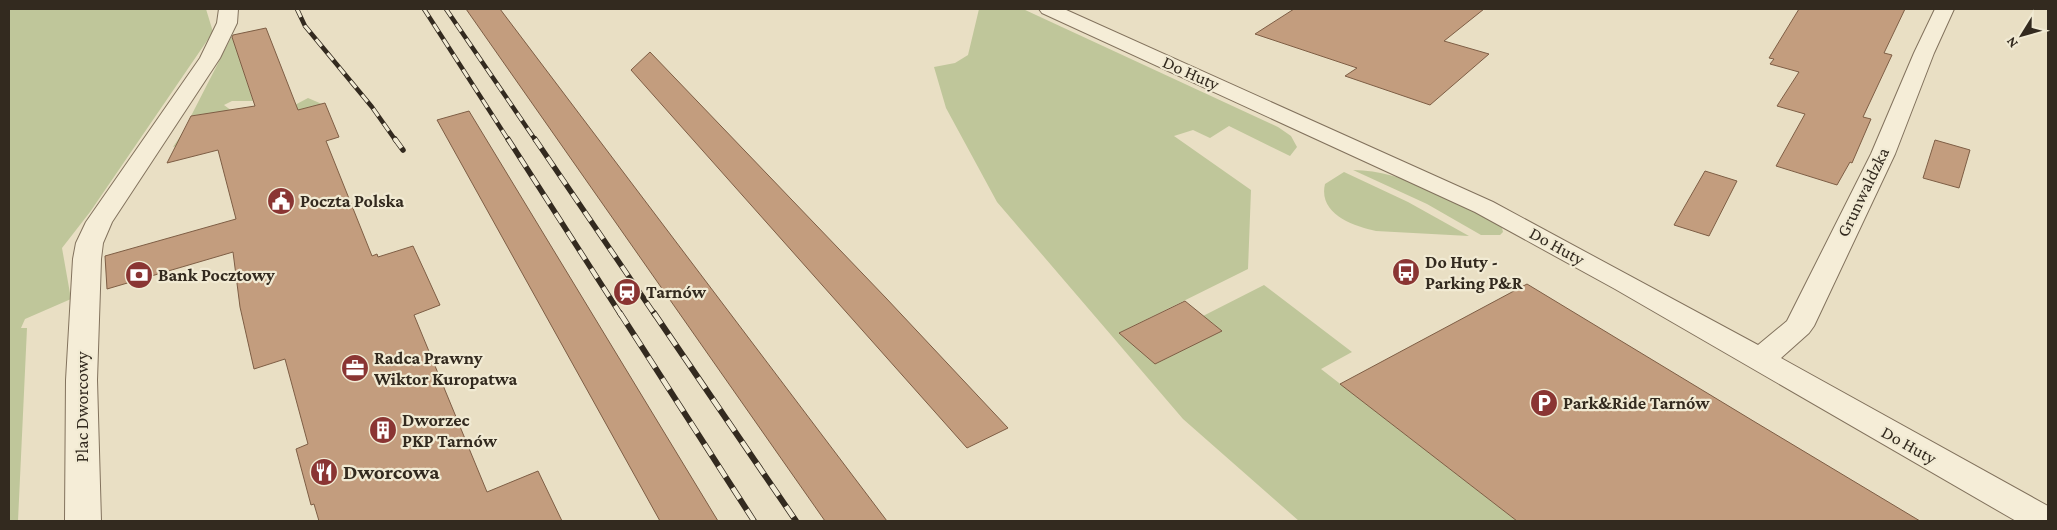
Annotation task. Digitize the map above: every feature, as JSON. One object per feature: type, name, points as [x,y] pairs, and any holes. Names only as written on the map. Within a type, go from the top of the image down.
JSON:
[{"type":"street","name":"Plac Dworcowy","points":[[83,521],[81,355],[86,293],[85,262],[87,246],[92,234],[210,58],[228,23],[228,9]]},
{"type":"street","name":"Do Huty","points":[[1049,9],[1484,206],[1626,283],[2045,521]]},
{"type":"street","name":"Grunwaldzka","points":[[1760,360],[1800,326],[1883,154],[1924,53],[1945,9]]},
{"type":"green space","points":[[9,9],[206,9],[213,32],[90,212],[62,248],[71,299],[25,319],[21,328],[27,328],[18,521],[9,521]]},
{"type":"green space","points":[[979,9],[1023,9],[1278,127],[1291,136],[1297,147],[1290,156],[1229,126],[1210,138],[1193,130],[1174,136],[1251,190],[1248,269],[1119,333],[1222,331],[1203,316],[1264,285],[1352,352],[1321,369],[1517,521],[1299,521],[1183,419],[997,202],[946,108],[934,67],[955,63],[968,55]]},
{"type":"green space","points":[[232,36],[253,101],[232,101],[224,105],[232,111],[291,107],[308,98],[322,104],[230,127],[208,138],[173,147],[185,129],[198,125],[203,114],[191,116]]},
{"type":"green space","points":[[1353,170],[1391,175],[1427,188],[1496,223],[1502,228],[1503,232],[1500,235],[1481,235],[1427,204]]},
{"type":"green space","points":[[1344,172],[1408,202],[1469,236],[1376,231],[1348,222],[1332,211],[1324,194],[1325,184]]},
{"type":"building","points":[[466,9],[500,9],[887,521],[825,521]]},
{"type":"building","points":[[1294,9],[1484,9],[1444,41],[1489,54],[1430,105],[1345,76],[1357,68],[1255,34]]},
{"type":"building","points":[[1799,9],[1905,9],[1884,53],[1892,55],[1863,117],[1871,119],[1852,163],[1850,162],[1837,185],[1776,166],[1805,114],[1777,106],[1799,72],[1770,64],[1774,59],[1769,58]]},
{"type":"building","points":[[266,28],[298,110],[325,103],[339,137],[326,141],[372,256],[377,254],[378,257],[413,246],[440,305],[414,315],[487,492],[538,471],[562,521],[319,521],[314,504],[311,505],[296,449],[308,444],[285,359],[254,369],[240,307],[233,252],[107,289],[105,256],[236,219],[218,150],[167,163],[191,116],[255,106],[232,37],[233,35]]},
{"type":"building","points":[[650,52],[1008,428],[967,448],[631,70]]},
{"type":"building","points":[[469,111],[718,521],[660,521],[437,120]]},
{"type":"building","points":[[1935,140],[1970,150],[1959,188],[1923,178]]},
{"type":"building","points":[[1705,171],[1737,181],[1709,236],[1674,225]]},
{"type":"building","name":"Park&Ride Tarnów","points":[[1527,284],[1920,521],[1517,521],[1340,384]]},
{"type":"building","points":[[1185,301],[1222,331],[1155,364],[1119,333]]},
{"type":"railway","points":[[297,9],[305,26],[372,107],[396,141]]},
{"type":"railway","points":[[424,9],[509,141]]},
{"type":"railway","points":[[446,9],[536,141]]},
{"type":"railway","points":[[395,139],[403,150]]},
{"type":"railway","points":[[508,139],[621,315]]},
{"type":"railway","points":[[535,139],[655,315]]},
{"type":"railway","points":[[620,313],[754,521]]},
{"type":"railway","points":[[654,313],[796,521]]},
{"type":"place","name":"Poczta Polska","points":[[281,201]]},
{"type":"place","name":"Do Huty - Parking P&R","points":[[1406,272]]},
{"type":"place","name":"Bank Pocztowy","points":[[139,275]]},
{"type":"place","name":"Tarnów","points":[[627,292]]},
{"type":"place","name":"Radca Prawny Wiktor Kuropatwa","points":[[355,368]]},
{"type":"place","name":"Park&Ride Tarnów","points":[[1544,403]]},
{"type":"place","name":"Dworzec PKP Tarnów","points":[[383,430]]},
{"type":"place","name":"Dworcowa","points":[[324,472]]}]
